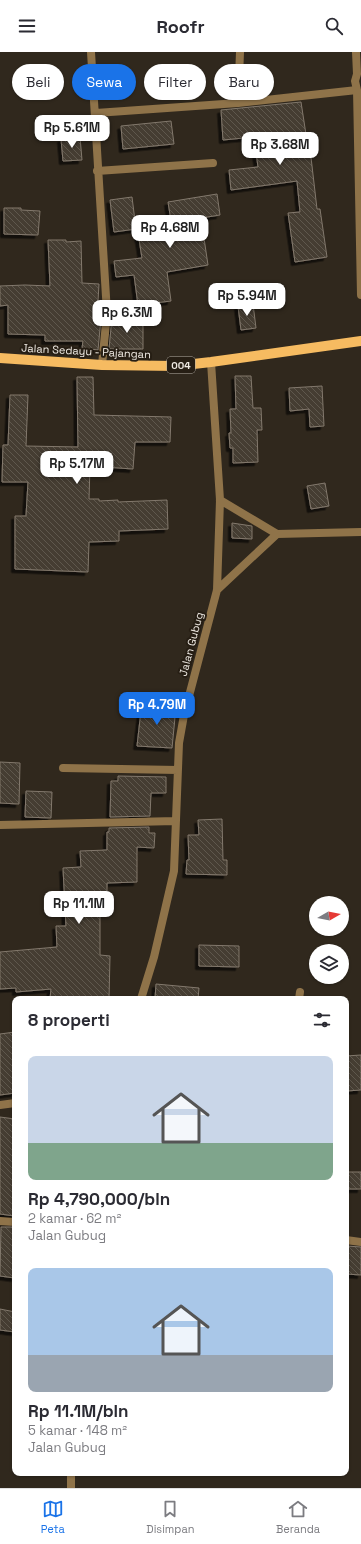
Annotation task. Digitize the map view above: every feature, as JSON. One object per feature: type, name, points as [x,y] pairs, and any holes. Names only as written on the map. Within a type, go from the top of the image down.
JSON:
[{"type":"main road","name":"Jalan Sedayu - Pajangan","points":[[0,358],[102,365],[176,366],[361,341]]},
{"type":"street","points":[[91,52],[96,113],[97,171],[106,313],[102,365]]},
{"type":"street","points":[[238,103],[240,52]]},
{"type":"street","points":[[356,52],[357,74],[355,82],[357,90],[361,295]]},
{"type":"street","points":[[96,113],[238,103],[357,90]]},
{"type":"street","points":[[97,171],[213,163]]},
{"type":"street","name":"Jalan Gubug","points":[[142,996],[154,957],[174,871],[179,743],[184,715],[217,590],[220,500],[211,362]]},
{"type":"street","points":[[220,500],[277,534],[361,532]]},
{"type":"street","points":[[217,590],[277,534]]},
{"type":"street","points":[[63,768],[178,770]]},
{"type":"street","points":[[0,825],[176,821]]},
{"type":"street","points":[[0,1105],[12,1103]]},
{"type":"street","points":[[0,1221],[12,1222]]},
{"type":"street","points":[[349,1240],[361,1242]]},
{"type":"street","points":[[71,1476],[71,1488]]},
{"type":"building","points":[[301,102],[307,141],[309,140],[317,209],[320,209],[327,257],[295,262],[288,213],[300,212],[297,181],[231,190],[229,170],[258,167],[254,137],[223,140],[221,110]]},
{"type":"building","points":[[171,121],[174,144],[123,149],[121,126]]},
{"type":"building","points":[[80,137],[82,160],[63,161],[61,139]]},
{"type":"building","points":[[217,194],[220,215],[201,218],[208,265],[167,272],[171,301],[138,305],[134,275],[116,277],[114,261],[142,258],[138,233],[172,227],[168,202]]},
{"type":"building","points":[[132,197],[136,229],[114,232],[110,200]]},
{"type":"building","points":[[4,208],[21,208],[21,210],[40,211],[38,235],[4,234]]},
{"type":"building","points":[[48,240],[66,240],[66,242],[81,241],[82,283],[99,284],[97,318],[101,318],[98,350],[82,348],[83,341],[45,341],[45,335],[8,334],[8,305],[0,306],[0,286],[50,286]]},
{"type":"building","points":[[253,304],[256,328],[241,330],[238,306]]},
{"type":"building","points":[[112,318],[143,319],[143,349],[109,349]]},
{"type":"building","points":[[235,376],[251,376],[253,408],[261,408],[262,430],[257,430],[258,462],[233,463],[233,448],[230,448],[229,433],[231,433],[230,409],[236,409]]},
{"type":"building","points":[[77,377],[93,377],[94,415],[171,417],[170,442],[135,442],[133,469],[90,466],[89,499],[99,499],[99,501],[118,500],[118,502],[167,500],[168,529],[119,531],[119,541],[89,542],[88,572],[15,569],[15,516],[26,516],[28,482],[2,482],[3,445],[8,445],[10,395],[28,395],[26,446],[78,447]]},
{"type":"building","points":[[322,386],[324,426],[310,427],[309,409],[290,411],[289,388]]},
{"type":"building","points":[[325,483],[329,506],[311,509],[307,486]]},
{"type":"building","points":[[232,523],[252,526],[252,539],[232,538]]},
{"type":"building","points":[[142,702],[176,707],[172,748],[137,746]]},
{"type":"building","points":[[0,762],[20,763],[19,804],[0,803]]},
{"type":"building","points":[[118,776],[166,777],[166,793],[151,793],[150,816],[110,817],[111,781],[118,781]]},
{"type":"building","points":[[26,791],[52,792],[51,818],[25,817]]},
{"type":"building","points":[[222,819],[223,860],[227,860],[227,875],[186,874],[187,860],[189,860],[188,835],[199,835],[198,820]]},
{"type":"building","points":[[149,827],[149,833],[155,833],[154,848],[137,847],[137,882],[107,883],[107,907],[100,907],[100,955],[110,956],[109,996],[50,996],[51,989],[16,992],[16,988],[0,989],[0,952],[57,947],[56,926],[66,926],[63,868],[81,867],[80,851],[107,850],[107,832],[109,832],[109,828]]},
{"type":"building","points":[[199,945],[239,946],[239,967],[199,966]]},
{"type":"building","points":[[156,984],[199,988],[198,996],[155,996]]},
{"type":"building","points":[[12,1032],[12,1093],[0,1095],[0,1034]]},
{"type":"building","points":[[361,1055],[361,1090],[349,1091],[349,1056]]},
{"type":"building","points":[[0,1117],[12,1119],[12,1216],[0,1214]]},
{"type":"building","points":[[349,1172],[361,1172],[361,1189],[349,1189]]},
{"type":"building","points":[[1,1227],[12,1227],[12,1278],[0,1276]]},
{"type":"building","points":[[349,1246],[361,1247],[361,1275],[349,1274]]},
{"type":"building","points":[[0,1309],[12,1311],[12,1332],[0,1330]]}]
